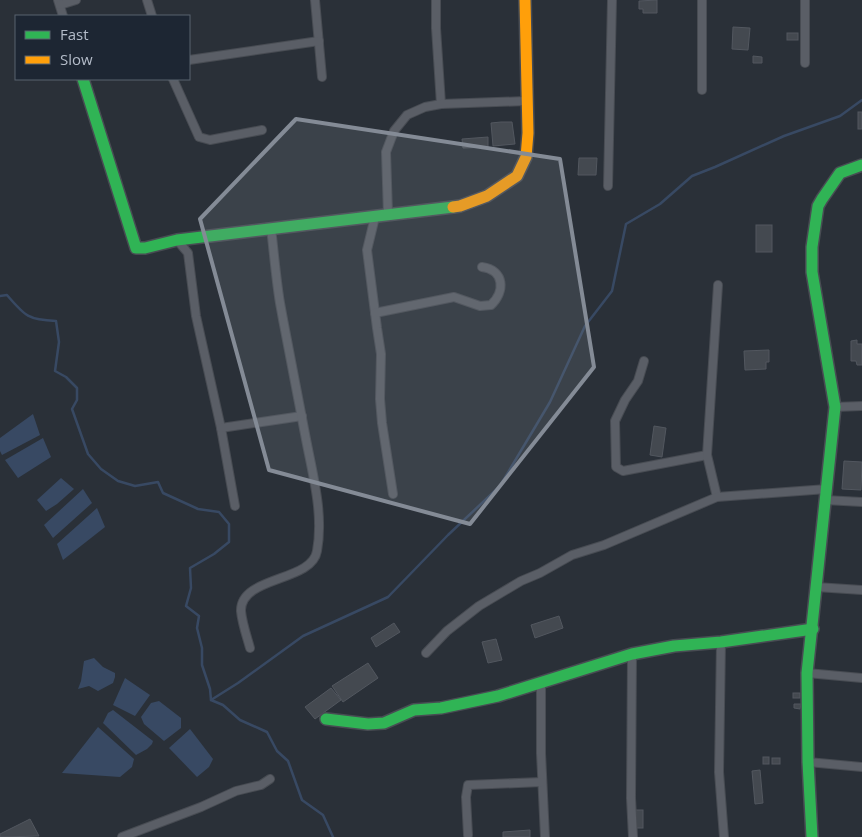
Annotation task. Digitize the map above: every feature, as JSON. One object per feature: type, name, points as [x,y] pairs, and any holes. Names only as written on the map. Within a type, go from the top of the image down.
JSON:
[{"type":"street","points":[[63,15],[59,3],[76,0]]},
{"type":"street","points":[[147,0],[152,15]]},
{"type":"street","points":[[315,0],[322,76]]},
{"type":"street","points":[[436,0],[441,104]]},
{"type":"street","points":[[83,80],[136,248],[146,248],[177,240],[460,206],[487,196],[517,176],[526,157],[528,133],[525,0]]},
{"type":"street","points":[[608,186],[612,0]]},
{"type":"street","points":[[702,0],[702,90]]},
{"type":"street","points":[[805,0],[805,63]]},
{"type":"street","points":[[190,60],[319,41]]},
{"type":"street","points":[[173,80],[199,137],[210,140],[262,130]]},
{"type":"street","points":[[388,214],[386,152],[394,131],[407,115],[425,107],[441,104],[526,101]]},
{"type":"street","points":[[812,837],[808,762],[807,673],[813,629],[834,407],[812,272],[812,247],[818,206],[822,198],[840,173],[862,165]]},
{"type":"street","points":[[375,217],[367,250],[381,354],[380,399],[382,423],[393,494]]},
{"type":"street","points":[[250,648],[241,611],[243,601],[250,593],[272,580],[304,568],[315,559],[319,513],[280,301],[271,228]]},
{"type":"street","points":[[188,253],[196,238]]},
{"type":"street","points":[[177,240],[188,253],[196,316],[221,428],[235,506]]},
{"type":"street","points":[[375,313],[454,298],[480,306],[491,306],[497,299],[500,291],[499,277],[492,268],[482,267]]},
{"type":"street","points":[[717,496],[707,455],[718,285]]},
{"type":"street","points":[[644,360],[638,381],[625,400],[615,421],[616,467],[623,471],[707,455]]},
{"type":"street","points":[[834,407],[862,406]]},
{"type":"street","points":[[221,428],[302,416]]},
{"type":"street","points":[[426,653],[447,631],[479,606],[522,581],[540,574],[572,555],[604,545],[717,496],[826,494],[862,502]]},
{"type":"street","points":[[816,587],[862,590]]},
{"type":"street","points":[[326,719],[368,724],[384,723],[414,710],[442,708],[490,698],[541,684],[632,654],[674,646],[720,642],[813,629]]},
{"type":"street","points":[[720,642],[719,772],[724,837]]},
{"type":"street","points":[[632,654],[630,798],[632,837]]},
{"type":"street","points":[[807,673],[862,678]]},
{"type":"street","points":[[541,684],[542,782],[545,837]]},
{"type":"street","points":[[808,762],[862,767]]},
{"type":"street","points":[[122,837],[201,807],[236,791],[261,786],[270,779]]},
{"type":"street","points":[[468,835],[466,797],[468,785],[542,782]]},
{"type":"highlighted area","points":[[296,119],[560,159],[594,367],[470,524],[269,470],[200,219]]},
{"type":"water","points":[[33,414],[40,435],[2,455],[0,451],[0,438]]},
{"type":"water","points":[[43,438],[51,457],[18,478],[5,460]]},
{"type":"water","points":[[61,478],[74,489],[46,511],[37,500]]},
{"type":"water","points":[[83,489],[92,503],[53,538],[44,525]]},
{"type":"water","points":[[97,508],[105,527],[63,560],[57,544]]},
{"type":"water","points":[[94,658],[103,667],[115,673],[113,683],[98,691],[89,686],[78,689],[84,661]]},
{"type":"water","points":[[125,678],[150,695],[135,716],[113,705]]},
{"type":"water","points":[[159,701],[181,718],[181,728],[164,741],[144,724],[141,717],[151,703]]},
{"type":"water","points":[[113,710],[153,741],[147,749],[136,755],[103,723],[108,713]]},
{"type":"water","points":[[98,727],[134,759],[132,767],[120,777],[62,773]]},
{"type":"water","points":[[190,729],[213,759],[209,767],[197,777],[169,748]]},
{"type":"building","points":[[657,0],[657,13],[643,13],[643,9],[639,9],[639,1]]},
{"type":"building","points":[[733,27],[750,28],[748,50],[732,49]]},
{"type":"building","points":[[787,33],[798,33],[798,40],[787,40]]},
{"type":"building","points":[[753,56],[762,57],[762,63],[753,63]]},
{"type":"building","points":[[858,112],[862,112],[862,129],[858,129]]},
{"type":"building","points":[[512,122],[515,144],[493,146],[491,123]]},
{"type":"building","points":[[488,137],[488,147],[463,148],[462,139]]},
{"type":"building","points":[[579,158],[597,158],[596,175],[578,175]]},
{"type":"building","points":[[756,225],[772,225],[772,252],[756,252]]},
{"type":"building","points":[[857,340],[857,344],[862,344],[862,365],[857,365],[856,361],[851,361],[851,341]]},
{"type":"building","points":[[769,350],[769,362],[766,362],[766,369],[745,370],[744,351]]},
{"type":"building","points":[[654,426],[666,428],[662,457],[650,455]]},
{"type":"building","points":[[844,461],[862,462],[861,490],[842,489]]},
{"type":"building","points":[[559,616],[563,628],[535,638],[531,625]]},
{"type":"building","points":[[394,623],[400,632],[376,647],[371,638]]},
{"type":"building","points":[[496,639],[502,660],[488,663],[482,642]]},
{"type":"building","points":[[368,663],[378,678],[343,702],[332,686]]},
{"type":"building","points":[[331,688],[341,700],[315,719],[305,707]]},
{"type":"building","points":[[793,693],[800,693],[800,698],[793,698]]},
{"type":"building","points":[[794,704],[801,704],[800,709],[794,708]]},
{"type":"building","points":[[763,757],[769,757],[769,764],[763,764]]},
{"type":"building","points":[[772,758],[780,758],[780,764],[772,764]]},
{"type":"building","points":[[760,770],[763,803],[755,804],[752,771]]},
{"type":"building","points":[[635,810],[643,810],[643,828],[635,828]]},
{"type":"building","points":[[30,819],[39,836],[0,837],[0,834]]},
{"type":"building","points":[[530,830],[530,837],[503,837],[503,832]]},
{"type":"waterway","points":[[211,700],[303,636],[388,597],[448,535],[500,486],[550,402],[585,326],[612,291],[626,224],[660,204],[692,176],[784,136],[840,116],[862,100]]},
{"type":"waterway","points":[[0,296],[7,295],[28,316],[56,321],[59,342],[55,371],[66,377],[77,388],[77,400],[72,409],[88,454],[101,469],[118,481],[135,486],[158,482],[163,493],[198,509],[219,512],[229,524],[229,542],[214,554],[190,568],[191,588],[186,606],[199,616],[197,628],[202,648],[202,665],[210,689],[211,700],[223,705],[240,720],[267,732],[277,751],[288,761],[302,800],[323,815],[333,837]]},
{"type":"traffic: fast","points":[[83,80],[136,248],[145,248],[177,240],[453,207]]},
{"type":"traffic: fast","points":[[812,837],[808,762],[807,673],[835,407],[812,272],[812,247],[818,206],[822,199],[840,173],[862,165]]},
{"type":"traffic: fast","points":[[326,719],[368,724],[384,723],[414,710],[441,708],[498,696],[632,654],[674,646],[721,642],[813,629]]},
{"type":"traffic: slow","points":[[453,207],[487,196],[517,176],[526,157],[528,133],[525,0]]}]
